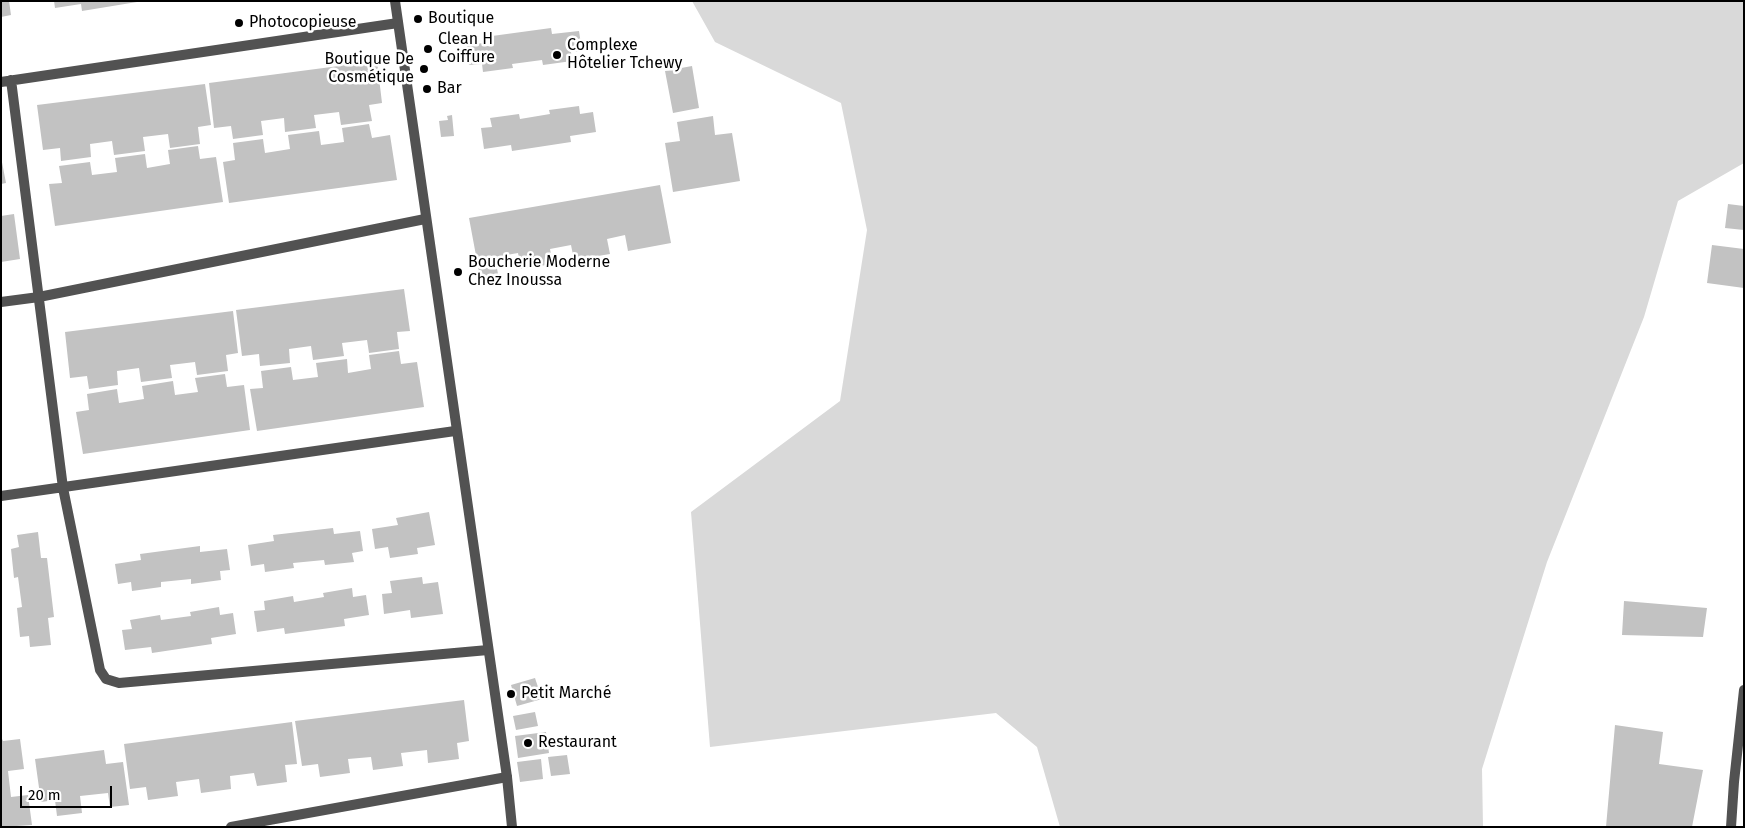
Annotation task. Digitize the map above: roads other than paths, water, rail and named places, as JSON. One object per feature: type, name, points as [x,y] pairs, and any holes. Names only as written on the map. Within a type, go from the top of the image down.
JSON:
[{"type":"street","points":[[395,1],[512,827]]},
{"type":"street","points":[[398,23],[6,81],[39,297],[63,488],[100,670],[106,679],[119,683],[488,650]]},
{"type":"street","points":[[1,302],[39,297],[425,219]]},
{"type":"street","points":[[1,496],[456,432]]},
{"type":"street","points":[[1731,827],[1744,690]]},
{"type":"street","points":[[231,827],[506,776]]},
{"type":"place","name":"Boutique","points":[[418,19]]},
{"type":"place","name":"Photocopieuse","points":[[239,23]]},
{"type":"place","name":"Clean H Coiffure","points":[[428,49]]},
{"type":"place","name":"Complexe Hôtelier Tchewy","points":[[557,55]]},
{"type":"place","name":"Boutique De Cosmétique","points":[[424,69]]},
{"type":"place","name":"Bar","points":[[427,89]]},
{"type":"place","name":"Boucherie Moderne Chez Inoussa","points":[[458,272]]},
{"type":"place","name":"Petit Marché","points":[[511,694]]},
{"type":"place","name":"Restaurant","points":[[528,743]]}]
